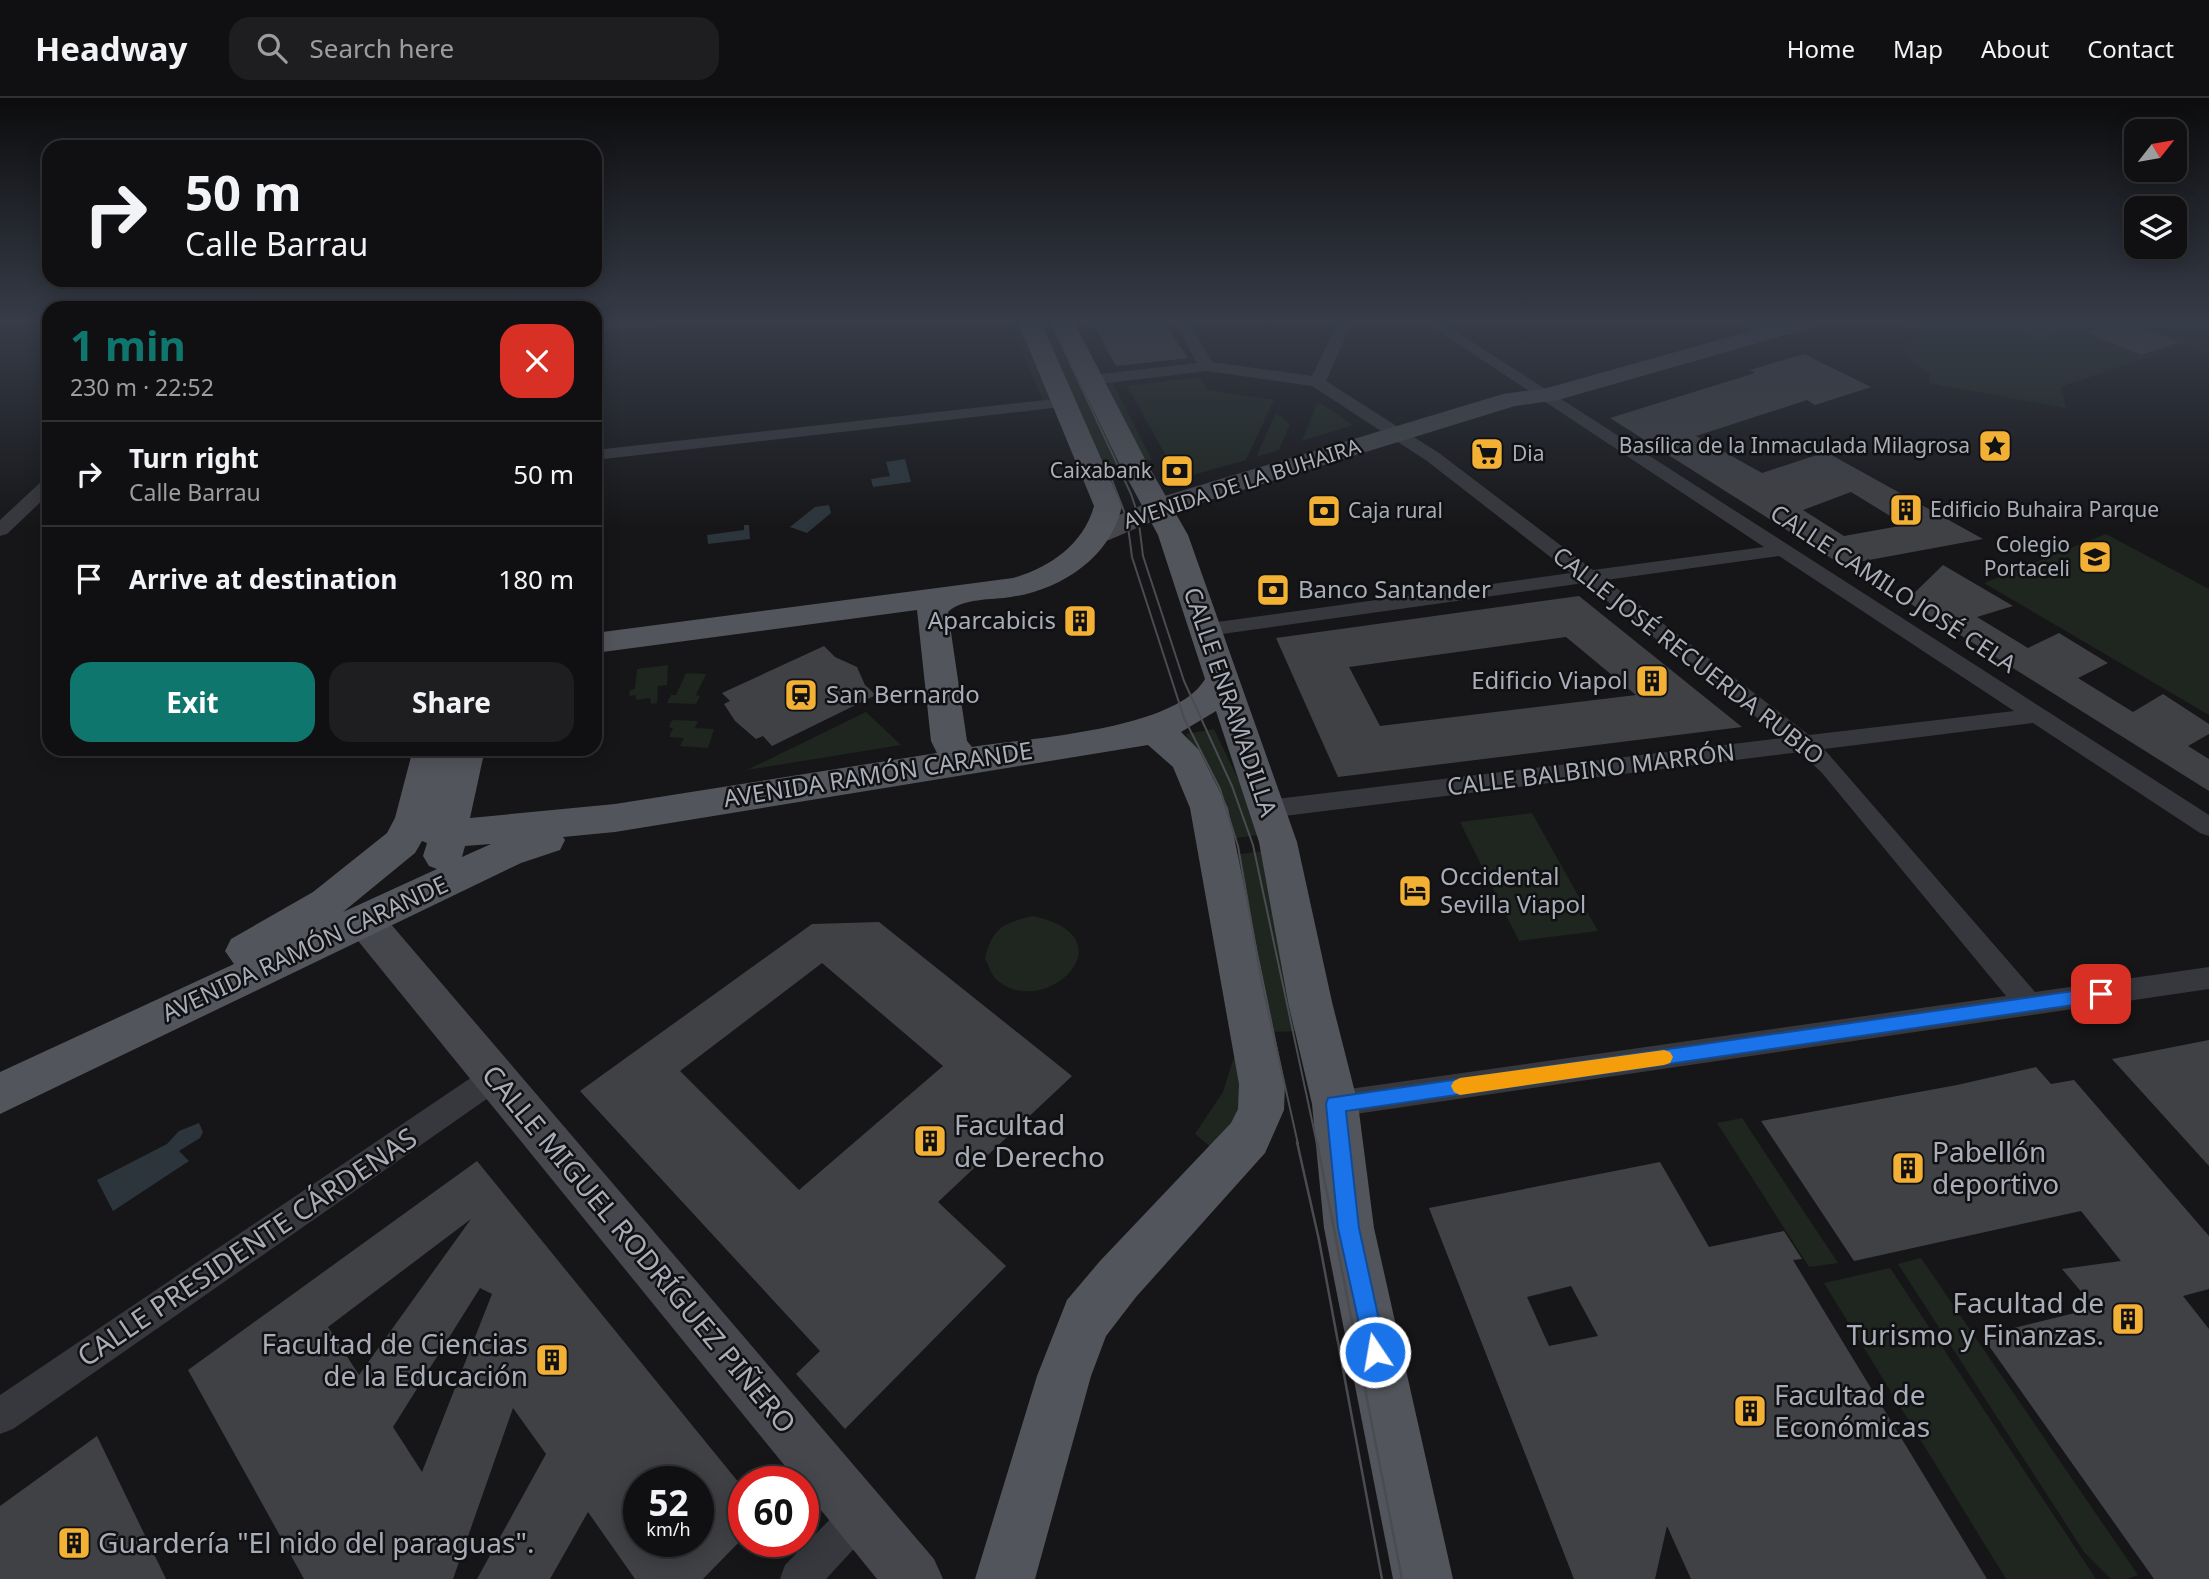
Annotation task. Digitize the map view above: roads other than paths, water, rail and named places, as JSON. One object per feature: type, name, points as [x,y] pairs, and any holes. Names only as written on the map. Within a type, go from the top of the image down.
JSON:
[{"type":"main road","points":[[602,642],[1036,582],[1073,558],[1099,534],[1107,515],[1106,497],[1059,391]]},
{"type":"main road","name":"CALLE ENRAMADILLA","points":[[1097,391],[1134,465],[1166,521],[1268,809],[1335,1104],[1349,1228],[1423,1579]]},
{"type":"main road","name":"AVENIDA DE LA BUHAIRA","points":[[1099,534],[1166,521],[1406,439],[1528,408],[1549,395],[1563,391]]},
{"type":"main road","points":[[964,593],[940,602],[932,611],[949,741],[955,753],[965,761]]},
{"type":"main road","name":"AVENIDA RAMÓN CARANDE","points":[[0,1065],[265,942],[315,912],[421,831],[615,818],[1142,732],[1196,711],[1211,698],[1223,677]]},
{"type":"main road","points":[[1005,1579],[1064,1376],[1086,1319],[1118,1279],[1248,1138],[1261,1110],[1262,1084],[1209,808],[1192,766],[1180,750],[1164,737],[1142,732]]},
{"type":"main road","points":[[363,920],[423,878],[443,856],[421,831],[430,756]]},
{"type":"main road","points":[[421,831],[463,756]]},
{"type":"main road","name":"AVENIDA RAMÓN CARANDE","points":[[0,1094],[507,853],[615,818]]},
{"type":"main road","name":"CALLE MIGUEL RODRÍGUEZ PIÑERO","points":[[363,920],[914,1579]]},
{"type":"street","name":"CALLE JOSÉ RECUERDA RUBIO","points":[[1331,391],[1406,439],[1805,744],[1830,767],[2030,1005]]},
{"type":"street","name":"CALLE CAMILO JOSÉ CELA","points":[[1543,391],[2209,827]]},
{"type":"street","points":[[602,453],[1064,403]]},
{"type":"street","points":[[0,530],[42,491]]},
{"type":"street","points":[[1206,635],[1217,628],[1783,550]]},
{"type":"street","name":"CALLE BALBINO MARRÓN","points":[[1268,809],[2039,715]]},
{"type":"street","points":[[1335,1104],[2209,978]]},
{"type":"street","name":"CALLE PRESIDENTE CÁRDENAS","points":[[0,1416],[494,1079]]},
{"type":"street","points":[[799,1579],[861,1514]]},
{"type":"tram line","points":[[1083,391],[1131,494],[1138,515],[1143,556],[1184,681],[1232,786],[1253,845],[1317,1144]]},
{"type":"tram line","points":[[1105,462],[1127,519],[1132,557],[1184,718],[1220,789],[1238,846],[1262,983],[1298,1144]]},
{"type":"tram line","points":[[1297,1142],[1319,1240],[1382,1579]]},
{"type":"tram line","points":[[1317,1142],[1402,1579]]},
{"type":"place","name":"Basílica de la Inmaculada Milagrosa","points":[[1995,446]]},
{"type":"place","name":"Dia","points":[[1487,454]]},
{"type":"place","name":"Caixabank","points":[[1177,471]]},
{"type":"place","name":"Edificio Buhaira Parque","points":[[1906,510]]},
{"type":"place","name":"Caja rural","points":[[1324,511]]},
{"type":"place","name":"Colegio Portaceli","points":[[2095,557]]},
{"type":"place","name":"Banco Santander","points":[[1273,590]]},
{"type":"place","name":"Aparcabicis","points":[[1080,621]]},
{"type":"place","name":"Edificio Viapol","points":[[1652,681]]},
{"type":"place","name":"San Bernardo","points":[[801,695]]},
{"type":"place","name":"Occidental Sevilla Viapol","points":[[1415,891]]},
{"type":"place","name":"Facultad de Derecho","points":[[930,1141]]},
{"type":"place","name":"Pabellón deportivo","points":[[1908,1168]]},
{"type":"place","name":"Facultad de Turismo y Finanzas.","points":[[2128,1319]]},
{"type":"place","name":"Facultad de Ciencias de la Educación","points":[[552,1360]]},
{"type":"place","name":"Facultad de Económicas","points":[[1750,1411]]},
{"type":"place","name":"Guardería \"El nido del paraguas\".","points":[[74,1543]]}]
